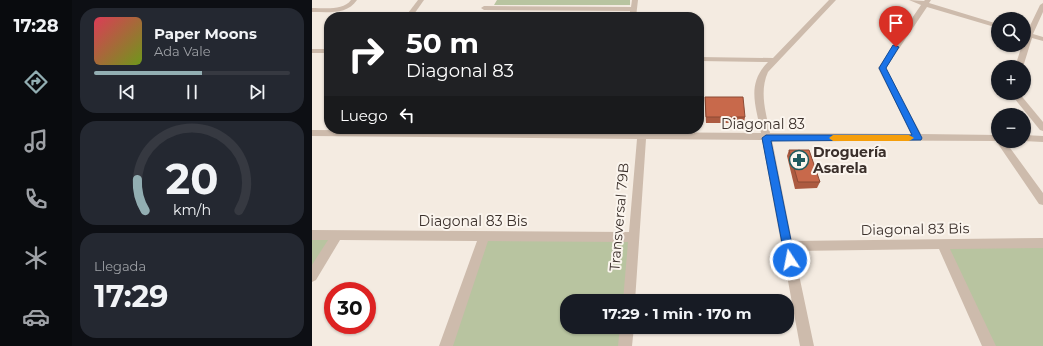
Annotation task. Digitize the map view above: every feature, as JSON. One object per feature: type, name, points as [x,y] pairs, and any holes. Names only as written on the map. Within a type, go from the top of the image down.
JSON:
[{"type":"street","points":[[312,10],[338,9],[347,7],[353,3],[354,0]]},
{"type":"street","points":[[412,12],[421,0]]},
{"type":"street","points":[[489,0],[484,8],[634,9]]},
{"type":"street","points":[[634,12],[635,0]]},
{"type":"street","points":[[806,346],[758,94],[761,76],[774,60],[833,0]]},
{"type":"street","points":[[912,0],[927,2],[991,24]]},
{"type":"street","points":[[918,138],[882,68],[927,2]]},
{"type":"street","points":[[1031,27],[1043,5]]},
{"type":"street","points":[[1031,35],[1043,39]]},
{"type":"street","points":[[312,51],[324,51]]},
{"type":"street","points":[[704,58],[774,60]]},
{"type":"street","points":[[1020,100],[1043,128]]},
{"type":"street","name":"Diagonal 83","points":[[312,133],[324,132]]},
{"type":"street","name":"Diagonal 83","points":[[524,134],[766,138],[991,138]]},
{"type":"street","name":"Transversal 79B","points":[[630,294],[642,136]]},
{"type":"street","points":[[1031,138],[1043,138]]},
{"type":"street","points":[[1005,148],[1043,201]]},
{"type":"street","name":"Diagonal 83 Bis","points":[[312,235],[634,237]]},
{"type":"street","points":[[312,276],[337,235]]},
{"type":"street","points":[[446,346],[484,236]]},
{"type":"street","name":"Diagonal 83 Bis","points":[[787,246],[1043,243]]},
{"type":"street","points":[[942,244],[989,346]]},
{"type":"street","points":[[625,346],[626,334]]},
{"type":"green space","points":[[497,0],[630,0],[630,5],[494,5]]},
{"type":"green space","points":[[312,235],[337,235],[312,276]]},
{"type":"green space","points":[[484,236],[634,237],[630,294],[560,294],[560,334],[626,334],[625,346],[446,346]]},
{"type":"green space","points":[[1043,243],[1043,346],[989,346],[942,244]]},
{"type":"building","points":[[705,97],[743,97],[745,117],[706,117]]},
{"type":"building","points":[[789,150],[809,150],[820,182],[798,182]]},
{"type":"slow traffic","points":[[833,138],[909,138]]},
{"type":"place","name":"Droguería Asarela","points":[[799,160]]},
{"type":"route","points":[[790,260],[766,138],[918,138],[882,68],[896,47]]}]
